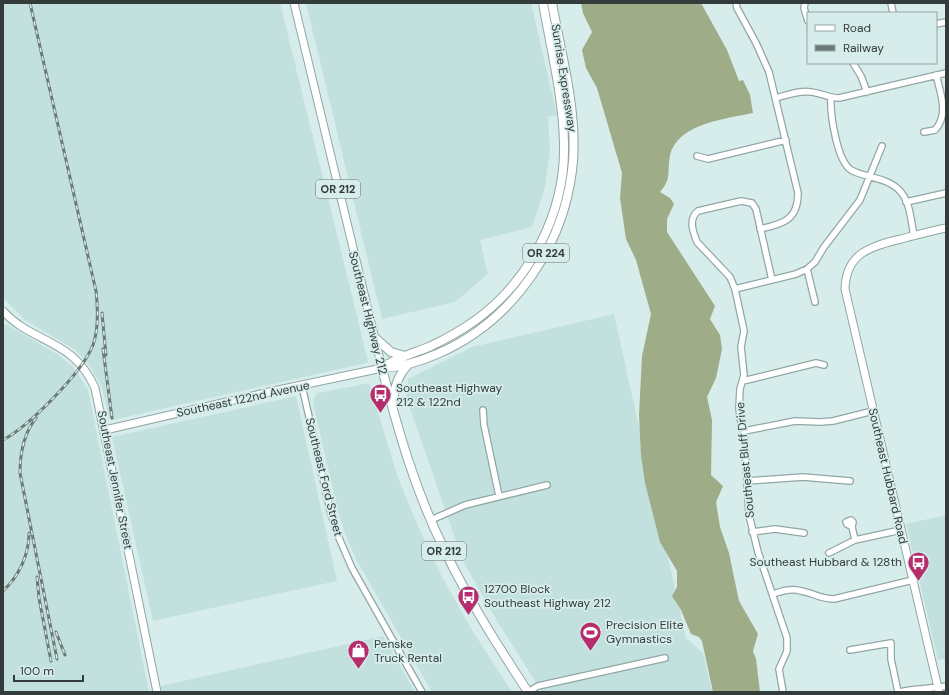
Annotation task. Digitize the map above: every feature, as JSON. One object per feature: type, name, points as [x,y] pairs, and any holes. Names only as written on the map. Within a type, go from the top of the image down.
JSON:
[{"type":"highway","name":"Sunrise Expressway","points":[[382,368],[392,361],[431,346],[455,334],[494,305],[523,273],[536,253],[550,224],[561,183],[564,144],[560,94],[543,3]]},
{"type":"highway","name":"Sunrise Expressway","points":[[382,368],[408,364],[452,346],[478,330],[498,315],[518,294],[543,259],[558,226],[570,181],[573,142],[569,94],[552,3]]},
{"type":"highway","points":[[374,337],[391,352],[405,356]]},
{"type":"highway","points":[[392,408],[396,381],[408,364]]},
{"type":"highway","name":"Southeast Highway 212","points":[[382,368],[408,462],[430,520],[473,604],[528,692]]},
{"type":"main road","name":"Southeast Highway 212","points":[[294,3],[382,368]]},
{"type":"main road","points":[[914,236],[946,228]]},
{"type":"main road","name":"Southeast Hubbard Road","points":[[914,236],[870,247],[854,261],[848,274],[846,294],[938,690]]},
{"type":"main road","name":"Southeast Jennifer Street","points":[[4,313],[17,323],[60,347],[80,363],[91,379],[97,392],[157,692]]},
{"type":"main road","name":"Southeast 122nd Avenue","points":[[105,430],[382,368]]},
{"type":"street","points":[[736,3],[736,8],[764,58],[776,98],[798,193],[797,204],[787,221],[760,229],[772,280]]},
{"type":"street","points":[[805,3],[807,15]]},
{"type":"street","points":[[854,64],[861,76],[867,92]]},
{"type":"street","points":[[776,98],[805,92],[816,93],[831,98],[867,92],[946,73]]},
{"type":"street","points":[[924,132],[935,130],[944,117],[944,106],[936,75]]},
{"type":"street","points":[[831,98],[830,110],[842,160],[851,170],[890,184],[899,189],[906,202],[914,236]]},
{"type":"street","points":[[697,156],[708,159],[786,140]]},
{"type":"street","points":[[735,289],[796,274],[808,269],[815,262],[828,241],[855,208],[870,177],[882,146]]},
{"type":"street","points":[[906,202],[946,193]]},
{"type":"street","name":"Southeast Bluff Drive","points":[[760,229],[756,209],[752,203],[741,201],[698,211],[693,217],[697,242],[730,277],[735,289],[744,330],[741,347],[744,362],[743,381],[739,408],[744,431],[752,532],[787,638],[787,650],[779,669],[783,692]]},
{"type":"street","points":[[808,269],[815,302]]},
{"type":"street","points":[[743,381],[816,363],[824,365]]},
{"type":"street","name":"Southeast Ford Street","points":[[302,386],[339,538],[352,568],[422,692]]},
{"type":"street","points":[[483,410],[484,425],[499,496]]},
{"type":"street","points":[[744,431],[795,421],[833,421],[873,411]]},
{"type":"street","points":[[747,481],[818,477],[850,481]]},
{"type":"street","points":[[430,520],[465,505],[547,485]]},
{"type":"street","points":[[852,527],[855,540]]},
{"type":"street","points":[[752,532],[775,529],[804,533]]},
{"type":"street","points":[[829,553],[855,540],[901,530]]},
{"type":"street","points":[[772,594],[783,591],[797,590],[821,598],[834,599],[913,580]]},
{"type":"street","points":[[850,650],[891,642],[891,659],[899,692],[914,688],[938,690],[946,686]]},
{"type":"street","points":[[528,692],[538,686],[665,658]]},
{"type":"shaded area","points":[[3,3],[280,3],[368,361],[366,363],[113,420],[109,418],[102,388],[89,364],[74,349],[25,320],[3,298]]},
{"type":"shaded area","points":[[306,3],[531,3],[557,115],[548,117],[550,151],[545,187],[532,227],[480,240],[488,274],[455,302],[382,319]]},
{"type":"shaded area","points":[[614,314],[686,638],[703,653],[712,692],[542,692],[497,621],[463,561],[406,397],[408,379],[472,347]]},
{"type":"shaded area","points":[[3,324],[8,325],[60,356],[73,367],[88,390],[149,692],[3,692]]},
{"type":"shaded area","points":[[369,383],[398,478],[418,526],[441,575],[472,630],[512,692],[432,692],[357,561],[345,534],[338,511],[313,403],[314,398],[318,393]]},
{"type":"shaded area","points":[[296,396],[337,581],[153,621],[112,437]]},
{"type":"shaded area","points":[[946,515],[946,658],[938,660],[906,524]]},
{"type":"shaded area","points":[[383,636],[415,692],[162,692],[161,686]]},
{"type":"green space","points":[[581,3],[701,3],[727,50],[739,81],[743,80],[750,95],[753,113],[704,124],[693,129],[675,144],[670,155],[668,179],[660,192],[670,198],[674,204],[667,219],[667,232],[715,306],[710,319],[720,335],[722,349],[716,378],[707,397],[712,420],[711,475],[723,486],[716,502],[720,527],[729,553],[739,601],[758,634],[753,651],[756,659],[760,692],[713,692],[702,641],[699,637],[691,634],[681,610],[672,596],[677,587],[677,571],[660,542],[645,483],[641,455],[639,415],[642,356],[651,314],[636,260],[626,239],[620,198],[622,173],[597,88],[586,68],[582,50],[592,32],[583,13]]},
{"type":"railway","points":[[3,440],[14,433],[54,398],[78,370],[93,345],[98,312],[96,291],[30,3]]},
{"type":"railway","points":[[102,313],[106,355]]},
{"type":"railway","points":[[103,349],[112,418]]},
{"type":"railway","points":[[36,418],[28,430],[21,458],[20,473],[57,659]]},
{"type":"railway","points":[[3,591],[14,579],[22,565],[29,541],[29,533]]},
{"type":"railway","points":[[37,577],[39,598],[51,661]]},
{"type":"railway","points":[[56,632],[65,655]]},
{"type":"place","name":"Southeast Highway 212 & 122nd","points":[[380,414]]},
{"type":"place","name":"Southeast Hubbard & 128th","points":[[918,582]]},
{"type":"place","name":"12700 Block Southeast Highway 212","points":[[469,616]]},
{"type":"place","name":"Precision Elite Gymnastics","points":[[590,652]]},
{"type":"place","name":"Penske Truck Rental","points":[[359,670]]}]
